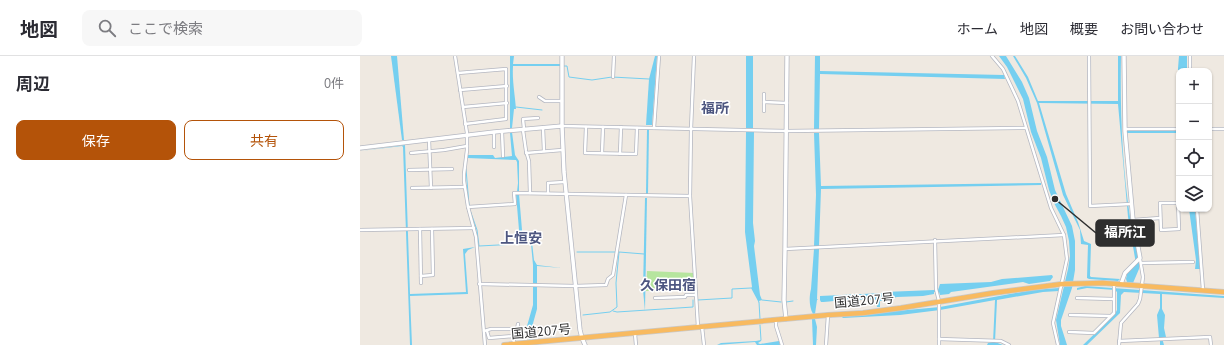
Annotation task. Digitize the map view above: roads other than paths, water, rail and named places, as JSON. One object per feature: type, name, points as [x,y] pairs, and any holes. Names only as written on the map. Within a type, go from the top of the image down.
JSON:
[{"type":"highway","name":"国道207号","points":[[504,345],[562,342],[582,338],[863,313],[939,304],[1062,284],[1076,283],[1113,287],[1121,284],[1142,288],[1224,292]]},
{"type":"street","points":[[455,56],[467,146],[464,174],[465,187],[468,207],[474,228],[485,331],[485,345]]},
{"type":"street","points":[[562,56],[562,150],[564,182],[580,330],[585,345]]},
{"type":"street","points":[[613,77],[614,56]]},
{"type":"street","points":[[654,128],[659,56]]},
{"type":"street","points":[[694,56],[690,196],[695,295],[704,345]]},
{"type":"street","points":[[786,319],[784,300],[787,56]]},
{"type":"street","points":[[992,56],[1003,69],[1018,101],[1051,208],[1064,235],[1067,259],[1053,323],[1058,345],[1054,345]]},
{"type":"street","points":[[1088,56],[1090,206],[1131,204]]},
{"type":"street","points":[[1124,56],[1125,129],[1131,204],[1141,263],[1142,294],[1138,304],[1121,323],[1119,343],[1161,339],[1210,337],[1211,345]]},
{"type":"street","points":[[1190,56],[1190,68]]},
{"type":"street","points":[[458,73],[506,69],[506,119],[465,124]]},
{"type":"street","points":[[460,90],[507,86]]},
{"type":"street","points":[[764,94],[764,111]]},
{"type":"street","points":[[539,97],[545,101],[562,101]]},
{"type":"street","points":[[764,102],[787,103]]},
{"type":"street","points":[[463,107],[507,103]]},
{"type":"street","points":[[530,193],[529,160],[526,153],[523,119],[538,118]]},
{"type":"street","points":[[360,148],[494,132],[562,126],[787,131],[1026,128]]},
{"type":"street","points":[[586,127],[585,153],[620,154],[636,154],[637,128]]},
{"type":"street","points":[[602,153],[603,127]]},
{"type":"street","points":[[543,128],[544,151]]},
{"type":"street","points":[[620,154],[621,128]]},
{"type":"street","points":[[1125,129],[1176,129]]},
{"type":"street","points":[[1212,129],[1224,129]]},
{"type":"street","points":[[494,132],[494,147]]},
{"type":"street","points":[[502,132],[503,156]]},
{"type":"street","points":[[429,140],[431,188]]},
{"type":"street","points":[[411,153],[467,146]]},
{"type":"street","points":[[526,153],[562,150]]},
{"type":"street","points":[[409,170],[452,169]]},
{"type":"street","points":[[548,193],[548,183],[564,182]]},
{"type":"street","points":[[412,188],[465,187]]},
{"type":"street","points":[[468,207],[515,204],[514,193],[690,196]]},
{"type":"street","points":[[479,284],[575,286],[606,285],[608,279],[613,275],[626,195]]},
{"type":"street","points":[[1160,203],[1178,203],[1179,229],[1161,230],[1160,218],[1160,203]]},
{"type":"street","points":[[1197,212],[1203,290]]},
{"type":"street","points":[[1133,220],[1160,218]]},
{"type":"street","points":[[360,230],[474,228]]},
{"type":"street","points":[[420,229],[422,283]]},
{"type":"street","points":[[421,276],[433,275],[432,229]]},
{"type":"street","points":[[785,249],[935,240],[1064,235]]},
{"type":"street","points":[[935,240],[936,289],[939,304],[939,345]]},
{"type":"street","points":[[1121,284],[1125,273],[1140,258]]},
{"type":"street","points":[[1141,263],[1193,262]]},
{"type":"street","points":[[1069,332],[1094,333],[1114,313],[1113,287]]},
{"type":"street","points":[[654,298],[686,297],[686,295],[695,295]]},
{"type":"street","points":[[1078,298],[1113,299]]},
{"type":"street","points":[[826,345],[828,315]]},
{"type":"street","points":[[1070,315],[1110,316]]},
{"type":"street","points":[[776,320],[776,326],[782,345]]},
{"type":"street","points":[[485,331],[517,329],[518,324]]},
{"type":"street","points":[[513,329],[514,344]]},
{"type":"street","points":[[485,331],[489,338],[514,336]]},
{"type":"street","points":[[635,333],[636,345]]},
{"type":"street","points":[[939,339],[1000,341],[1009,345]]},
{"type":"water","points":[[391,56],[397,56],[404,140],[402,140]]},
{"type":"water","points":[[510,56],[514,56],[513,64],[560,64],[560,66],[513,66],[516,109],[514,109],[512,128],[510,128]]},
{"type":"water","points":[[655,56],[657,56],[652,125],[646,125],[649,79]]},
{"type":"water","points":[[746,56],[753,56],[753,128],[746,128]]},
{"type":"water","points":[[815,56],[820,56],[820,71],[1004,75],[1005,79],[820,74],[819,129],[814,129]]},
{"type":"water","points":[[999,56],[1006,56],[1022,82],[1029,98],[1037,131],[1047,157],[1055,190],[1072,226],[1075,241],[1075,270],[1072,288],[1061,320],[1061,326],[1067,345],[1060,345],[1056,320],[1070,256],[1066,227],[1049,190],[1041,158],[1031,132],[1023,99],[1007,67]]},
{"type":"water","points":[[1013,56],[1015,56],[1028,77],[1038,101],[1118,101],[1118,56],[1121,56],[1121,117],[1123,157],[1130,217],[1139,262],[1139,269],[1133,283],[1127,282],[1126,279],[1127,274],[1136,264],[1128,217],[1118,104],[1039,103],[1066,194],[1078,222],[1084,241],[1091,244],[1090,276],[1120,279],[1118,281],[1089,279],[1087,278],[1088,245],[1081,244],[1080,230],[1063,195],[1037,103],[1026,78]]},
{"type":"water","points":[[1179,56],[1187,56],[1187,68],[1178,68]]},
{"type":"water","points":[[647,129],[649,129],[648,194],[646,194]]},
{"type":"water","points":[[1127,131],[1176,131],[1176,133],[1127,133]]},
{"type":"water","points":[[512,132],[515,155],[519,161],[519,192],[517,192],[518,183],[516,160],[467,158],[467,155],[493,155],[495,158],[512,156],[510,133]]},
{"type":"water","points":[[746,132],[754,132],[753,223],[755,241],[754,246],[760,295],[762,300],[759,301],[759,303],[751,288],[745,232]]},
{"type":"water","points":[[814,133],[819,133],[821,186],[1041,183],[1041,185],[821,189],[819,246],[814,246],[816,195]]},
{"type":"water","points":[[405,145],[410,294],[466,292],[463,249],[475,247],[468,250],[465,254],[468,294],[410,296],[412,345],[410,345],[403,147],[360,151]]},
{"type":"water","points":[[516,194],[519,194],[523,242],[532,242],[534,260],[537,265],[562,268],[537,266],[537,309],[532,327],[532,339],[529,340],[527,326],[533,305],[533,265],[531,244],[518,245],[520,242]]},
{"type":"water","points":[[645,198],[647,198],[645,311],[643,290]]},
{"type":"water","points":[[1189,212],[1195,212],[1200,269],[1195,269],[1196,260]]},
{"type":"water","points":[[814,249],[819,249],[818,300],[815,314],[813,314],[810,299]]},
{"type":"water","points":[[1052,275],[1053,277],[1050,281],[1029,284],[1023,282],[951,292],[949,294],[940,295],[939,292],[934,292],[934,294],[923,296],[897,297],[880,301],[880,307],[877,307],[876,300],[863,299],[855,301],[848,300],[821,302],[820,300],[820,296],[938,290],[940,284],[991,282],[1002,279]]},
{"type":"water","points":[[1085,286],[1224,296],[1224,298],[1162,294],[1162,309],[1165,315],[1164,328],[1166,337],[1162,338],[1164,345],[1160,345],[1157,315],[1160,308],[1160,294],[1124,292],[1121,295],[1120,313],[1087,345],[1083,345],[1115,314],[1117,310],[1117,292],[1115,290],[1087,288],[1077,290],[1077,288]]},
{"type":"water","points":[[1059,288],[1059,291],[1043,292],[997,300],[995,342],[1003,345],[987,345],[988,343],[993,342],[995,300],[940,310],[900,315],[843,318],[841,316],[940,307],[1032,290]]},
{"type":"water","points":[[812,319],[815,319],[817,327],[816,345],[813,345]]},
{"type":"water","points":[[761,340],[758,343],[779,341],[780,345],[757,345],[755,342],[717,345],[721,343]]},
{"type":"waterway","points":[[564,66],[567,66],[569,77],[592,80],[612,77],[649,79]]},
{"type":"waterway","points":[[516,107],[542,110]]},
{"type":"waterway","points":[[466,169],[469,205]]},
{"type":"waterway","points":[[470,210],[477,230],[479,246],[518,244]]},
{"type":"waterway","points":[[577,252],[615,252]]},
{"type":"waterway","points":[[583,315],[610,312],[617,307],[616,283],[619,252],[644,254]]},
{"type":"waterway","points":[[698,300],[732,298],[732,289],[751,288]]},
{"type":"waterway","points":[[613,311],[693,307],[693,300]]},
{"type":"waterway","points":[[762,300],[781,302]]},
{"type":"waterway","points":[[786,302],[793,301]]},
{"type":"waterway","points":[[759,302],[760,319]]},
{"type":"waterway","points":[[760,325],[761,340]]},
{"type":"place","name":"福所江","points":[[1055,199]]},
{"type":"district","name":"福所","points":[[715,108]]},
{"type":"district","name":"上恒安","points":[[521,238]]},
{"type":"district","name":"久保田宿","points":[[668,285]]}]
